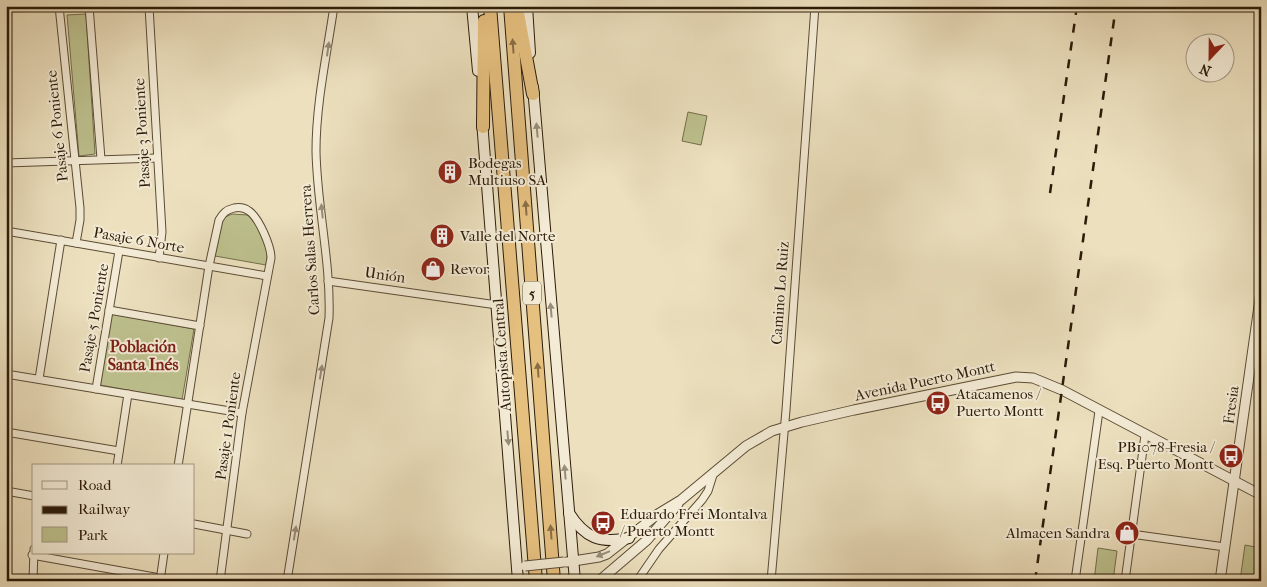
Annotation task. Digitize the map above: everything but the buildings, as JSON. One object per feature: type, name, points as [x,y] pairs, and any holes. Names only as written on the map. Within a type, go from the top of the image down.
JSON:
[{"type":"highway","points":[[483,127],[484,6]]},
{"type":"highway","name":"Autopista Central","points":[[490,6],[536,581]]},
{"type":"highway","name":"5","points":[[510,6],[554,581]]},
{"type":"highway","points":[[517,6],[533,94]]},
{"type":"main road","points":[[472,6],[521,566],[518,581]]},
{"type":"main road","points":[[527,6],[568,511],[568,561],[575,581]]},
{"type":"main road","points":[[568,511],[576,523],[591,536],[613,541],[629,538]]},
{"type":"street","points":[[6,7],[46,6]]},
{"type":"street","name":"Pasaje 6 Poniente","points":[[59,6],[80,215],[76,243]]},
{"type":"street","points":[[89,6],[101,159]]},
{"type":"street","name":"Pasaje 3 Poniente","points":[[149,6],[162,232],[159,258]]},
{"type":"street","name":"Carlos Salas Herrera","points":[[287,581],[327,338],[329,313],[328,281],[316,144],[318,115],[334,6]]},
{"type":"street","name":"Camino Lo Ruiz","points":[[771,581],[815,6]]},
{"type":"street","points":[[6,162],[157,158]]},
{"type":"street","name":"Pasaje 1 Poniente","points":[[178,464],[209,266],[219,220],[228,209],[238,207],[250,211],[260,224],[271,252],[242,413],[220,581]]},
{"type":"street","name":"Pasaje 6 Norte","points":[[6,231],[267,276]]},
{"type":"street","points":[[39,379],[60,240]]},
{"type":"street","name":"Pasaje 5 Poniente","points":[[96,389],[120,251]]},
{"type":"street","name":"Unión","points":[[328,281],[497,305]]},
{"type":"street","name":"Fresia","points":[[1220,581],[1261,292]]},
{"type":"street","points":[[110,310],[200,326]]},
{"type":"street","points":[[6,374],[242,413]]},
{"type":"street","name":"Avenida Puerto Montt","points":[[521,566],[599,557],[607,554],[658,514],[681,500],[755,440],[784,427],[854,410],[1006,378],[1021,377],[1041,381],[1261,495]]},
{"type":"street","points":[[117,464],[128,394]]},
{"type":"street","points":[[1075,581],[1099,411]]},
{"type":"street","points":[[6,432],[120,451]]},
{"type":"street","points":[[1125,581],[1145,435]]},
{"type":"street","points":[[637,581],[660,549],[702,500],[708,491],[714,472]]},
{"type":"street","points":[[6,491],[32,496]]},
{"type":"street","name":"Avenida Puerto Montt","points":[[600,581],[647,540],[681,500]]},
{"type":"street","points":[[195,524],[248,534]]},
{"type":"street","points":[[1131,534],[1225,547]]},
{"type":"street","points":[[33,554],[33,581]]},
{"type":"street","points":[[42,554],[160,579],[164,554]]},
{"type":"green space","points":[[86,14],[95,154],[79,156],[67,15]]},
{"type":"green space","points":[[688,112],[707,116],[701,145],[682,141]]},
{"type":"green space","points":[[232,214],[248,215],[258,226],[268,250],[266,265],[215,256],[223,218]]},
{"type":"green space","points":[[112,314],[194,329],[182,400],[100,385]]},
{"type":"green space","points":[[1245,545],[1261,548],[1261,581],[1240,581]]},
{"type":"green space","points":[[1098,548],[1117,551],[1113,581],[1094,581]]},
{"type":"railway","points":[[1050,193],[1077,6]]},
{"type":"railway","points":[[1035,581],[1116,6]]},
{"type":"place","name":"Bodegas Multiuso SA","points":[[450,172]]},
{"type":"place","name":"Valle del Norte","points":[[442,236]]},
{"type":"place","name":"Revor","points":[[433,269]]},
{"type":"place","name":"Atacamenos / Puerto Montt","points":[[938,403]]},
{"type":"place","name":"PB1078-Fresia / Esq. Puerto Montt","points":[[1231,456]]},
{"type":"place","name":"Eduardo Frei Montalva / Puerto Montt","points":[[603,523]]},
{"type":"place","name":"Almacen Sandra","points":[[1127,533]]},
{"type":"district","name":"Población Santa Inés","points":[[143,355]]}]
